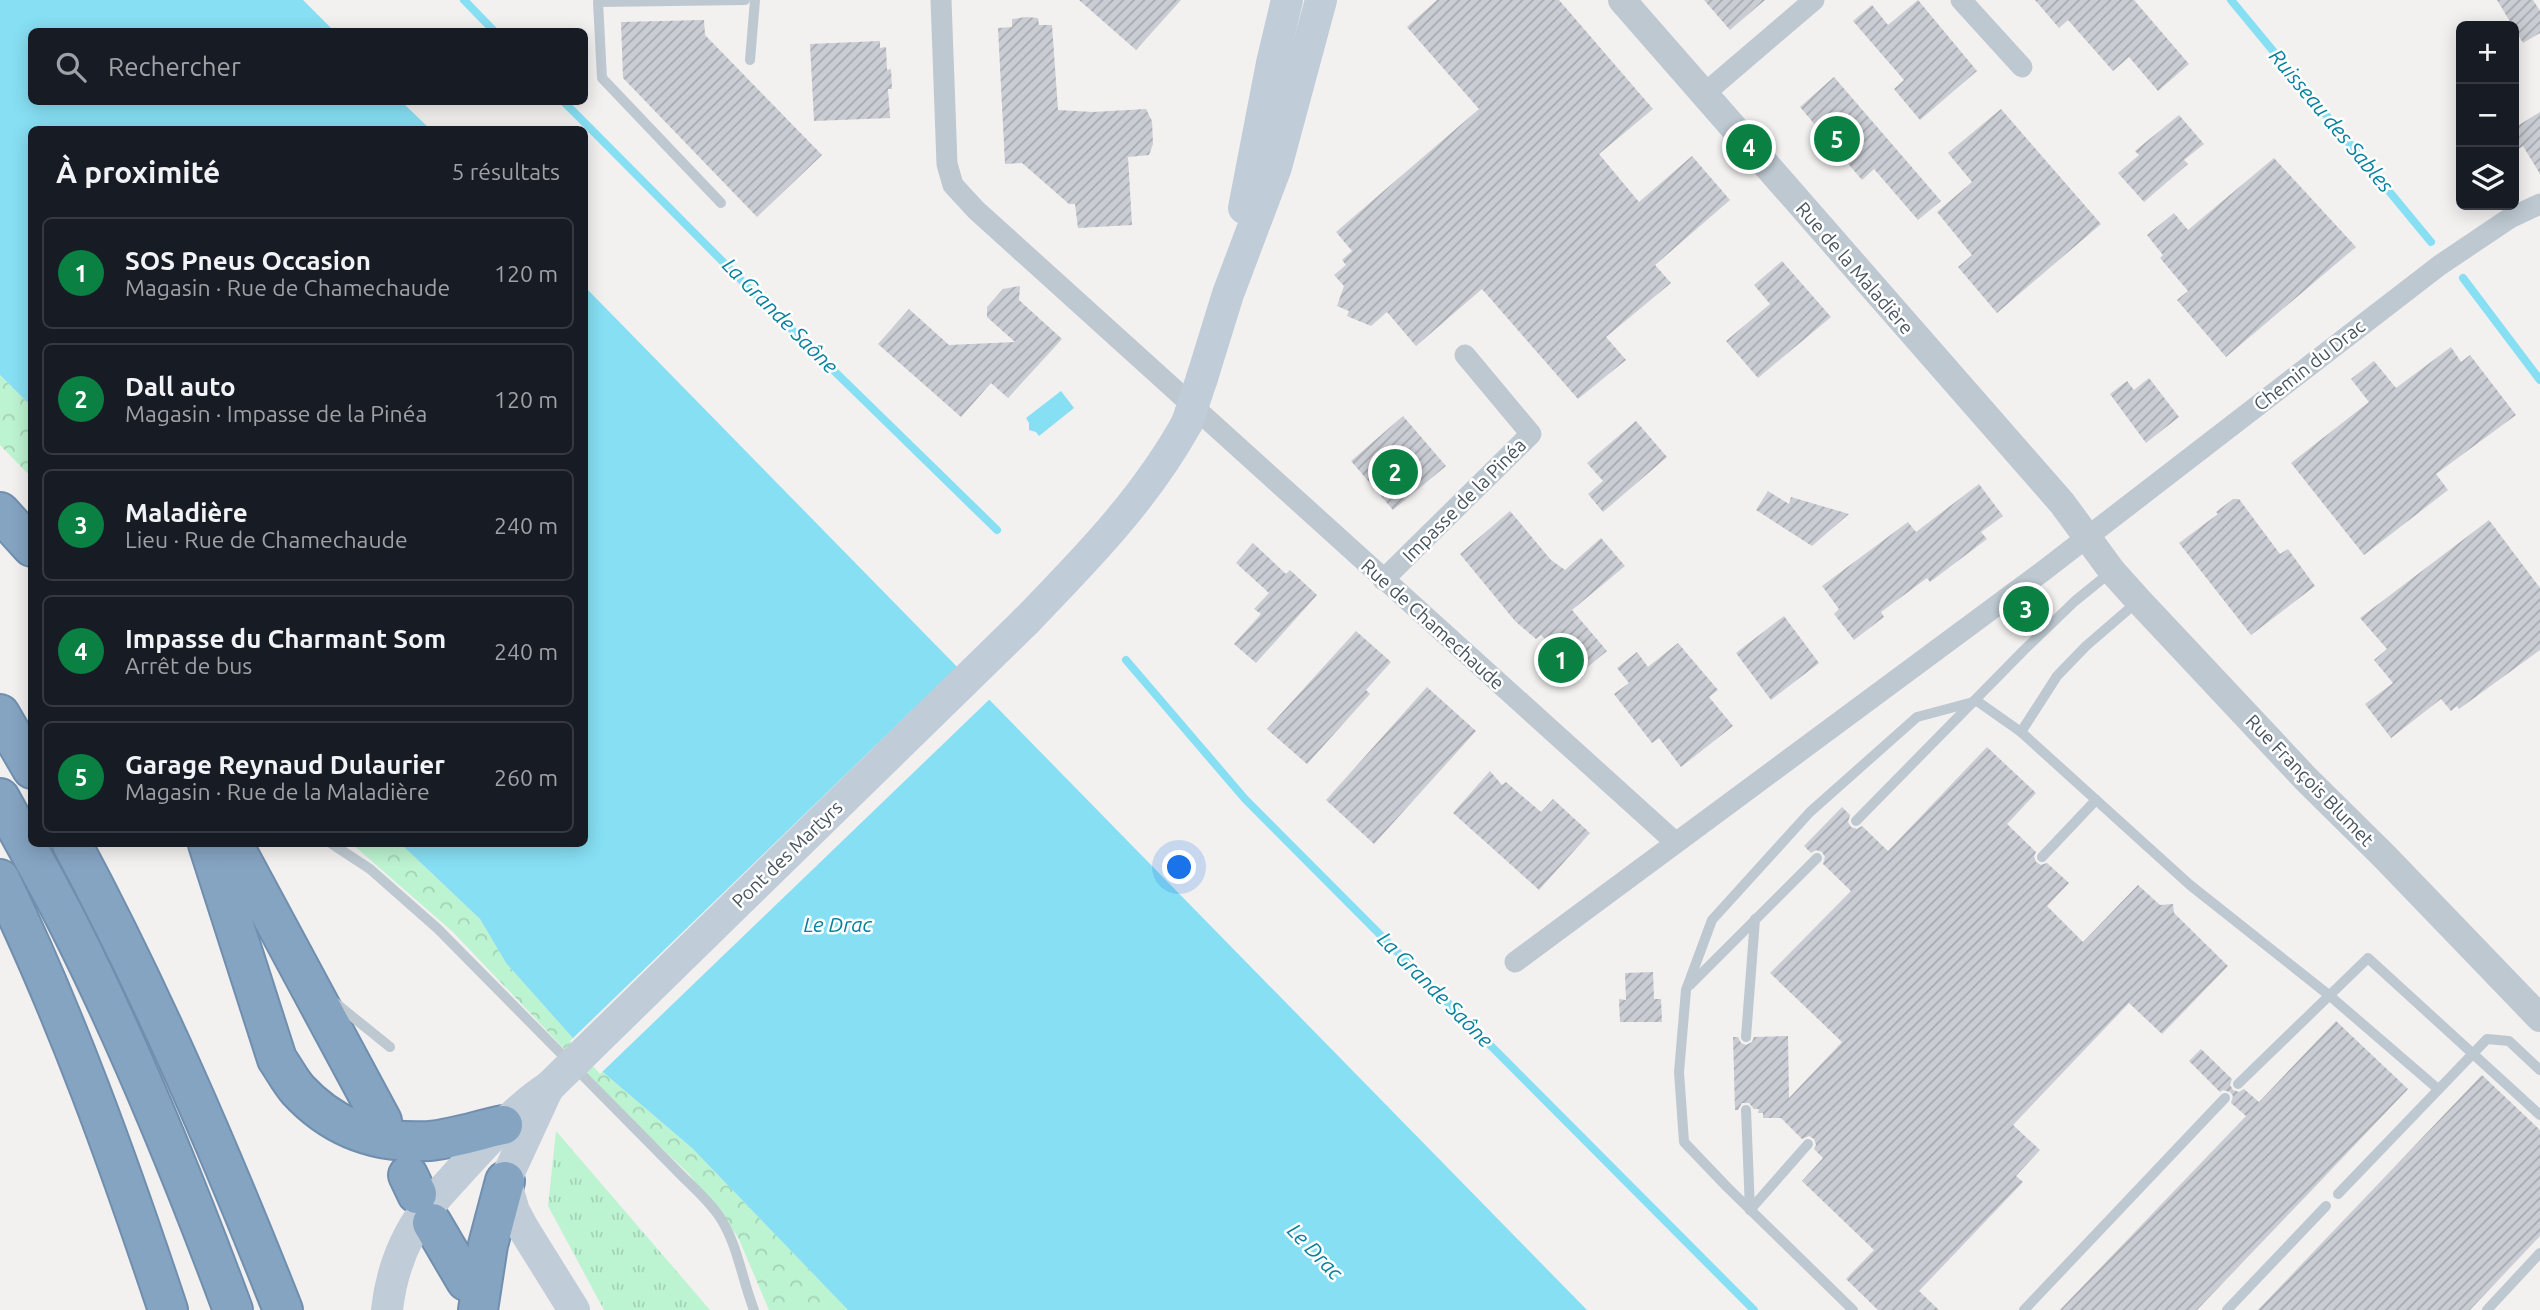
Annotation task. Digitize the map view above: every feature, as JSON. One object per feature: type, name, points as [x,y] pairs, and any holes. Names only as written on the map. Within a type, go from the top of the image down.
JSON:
[{"type":"highway","points":[[0,512],[28,543]]},
{"type":"highway","points":[[0,714],[28,762]]},
{"type":"highway","points":[[0,798],[71,929],[135,1067],[196,1209],[233,1310]]},
{"type":"highway","points":[[74,847],[144,983],[187,1078],[239,1196],[283,1310]]},
{"type":"highway","points":[[209,847],[277,1059],[297,1089],[331,1119],[354,1131],[381,1139],[429,1141],[503,1125]]},
{"type":"highway","points":[[235,847],[382,1121]]},
{"type":"highway","points":[[0,879],[82,1065],[167,1310]]},
{"type":"highway","points":[[472,1296],[505,1181]]},
{"type":"highway","points":[[419,1197],[472,1296]]},
{"type":"main road","points":[[1228,294],[1272,63],[1287,0]]},
{"type":"main road","points":[[1228,294],[1276,167],[1321,0]]},
{"type":"main road","name":"Pont des Martyrs","points":[[549,1087],[1026,621],[1102,543],[1168,457],[1187,423],[1228,294]]},
{"type":"main road","points":[[387,1310],[391,1280],[411,1231],[440,1193],[503,1125],[527,1102],[549,1087]]},
{"type":"main road","points":[[549,1087],[505,1181],[518,1219],[575,1310]]},
{"type":"street","name":"Rue de Chamechaude","points":[[941,0],[947,164],[953,185],[976,210],[1675,842]]},
{"type":"street","points":[[1312,35],[1327,0]]},
{"type":"street","name":"Rue de la Maladière","points":[[1622,0],[2062,503],[2085,537]]},
{"type":"street","points":[[1704,94],[1814,0]]},
{"type":"street","points":[[1961,0],[2022,67]]},
{"type":"street","name":"Chemin du Drac","points":[[2085,537],[2440,265],[2510,218],[2539,206]]},
{"type":"street","name":"Impasse de la Pinéa","points":[[1383,580],[1531,434],[1465,355]]},
{"type":"street","points":[[1515,962],[2009,597],[2085,537]]},
{"type":"street","name":"Rue François Blumet","points":[[2085,537],[2139,601],[2306,779],[2540,1018]]},
{"type":"lane","points":[[721,203],[602,78],[598,2],[745,0]]},
{"type":"lane","points":[[750,60],[755,0]]},
{"type":"lane","points":[[1856,821],[2044,630],[2112,571]]},
{"type":"lane","points":[[2021,732],[2057,676],[2086,646],[2139,601]]},
{"type":"lane","points":[[1977,701],[2021,732],[2190,885],[2330,996],[2438,1090]]},
{"type":"lane","points":[[1853,1310],[1684,1142],[1679,1072],[1686,990],[1712,920],[1810,812],[1917,717],[1977,701]]},
{"type":"lane","points":[[2042,857],[2096,800]]},
{"type":"lane","points":[[337,847],[370,869],[438,929],[720,1216],[737,1254],[743,1283],[754,1310]]},
{"type":"lane","points":[[1686,990],[1817,858]]},
{"type":"lane","points":[[1746,1037],[1755,919]]},
{"type":"lane","points":[[2238,1084],[2368,958],[2540,1115]]},
{"type":"lane","points":[[309,983],[390,1047]]},
{"type":"lane","points":[[2338,1194],[2487,1039],[2509,1041],[2540,1070]]},
{"type":"lane","points":[[2024,1310],[2225,1098]]},
{"type":"lane","points":[[1746,1110],[1750,1210]]},
{"type":"lane","points":[[1750,1210],[1808,1144]]},
{"type":"lane","points":[[2227,1310],[2326,1206]]},
{"type":"lane","points":[[2487,1310],[2540,1253]]},
{"type":"green space","points":[[0,375],[28,403],[28,474],[0,445]]},
{"type":"green space","points":[[355,847],[404,847],[480,919],[506,963],[604,1073],[692,1148],[848,1310],[769,1310],[738,1237],[689,1174],[630,1118],[453,932]]},
{"type":"green space","points":[[556,1131],[710,1310],[604,1310],[548,1206]]},
{"type":"water","points":[[0,0],[303,0],[331,28],[28,28],[28,105],[405,105],[427,126],[28,126],[28,403],[0,375]]},
{"type":"water","name":"Le Drac","points":[[588,290],[1587,1310],[848,1310],[692,1148],[604,1073],[506,963],[480,919],[404,847],[588,847]]},
{"type":"water","points":[[1061,391],[1074,408],[1039,436],[1029,430],[1026,418]]},
{"type":"pier","points":[[960,664],[992,697],[600,1074],[570,1041]]},
{"type":"building","points":[[1079,0],[1181,0],[1136,50]]},
{"type":"building","points":[[1437,0],[1559,0],[1653,109],[1599,154],[1639,202],[1692,156],[1730,200],[1655,265],[1671,283],[1606,337],[1626,360],[1578,399],[1482,289],[1416,346],[1387,312],[1371,326],[1347,316],[1349,311],[1337,306],[1344,286],[1334,275],[1346,265],[1342,260],[1352,251],[1336,232],[1479,109],[1407,27]]},
{"type":"building","points":[[1704,0],[1765,0],[1730,30]]},
{"type":"building","points":[[1918,0],[1977,71],[1920,120],[1894,89],[1904,80],[1853,21],[1872,5],[1888,25]]},
{"type":"building","points":[[2035,0],[2134,0],[2189,64],[2158,91],[2129,57],[2113,71],[2068,20],[2059,28]]},
{"type":"building","points":[[2497,0],[2533,0],[2540,11],[2540,33],[2523,43],[2519,36],[2519,21],[2510,21]]},
{"type":"building","points":[[1038,18],[1039,25],[1052,25],[1058,110],[1093,112],[1146,109],[1152,121],[1153,144],[1149,155],[1128,157],[1132,225],[1078,228],[1075,204],[1069,204],[1022,163],[1005,164],[998,28],[1012,27],[1012,19]]},
{"type":"building","points":[[704,20],[705,35],[822,155],[757,217],[623,78],[621,22]]},
{"type":"building","points":[[880,41],[880,48],[886,47],[887,70],[891,69],[892,89],[888,89],[890,118],[814,121],[810,44]]},
{"type":"building","points":[[1834,77],[1941,201],[1918,220],[1874,169],[1862,180],[1800,107]]},
{"type":"building","points":[[2001,109],[2101,224],[1997,313],[1958,267],[1972,255],[1937,212],[1972,182],[1948,153]]},
{"type":"building","points":[[2540,112],[2540,174],[2523,146],[2519,149],[2519,125]]},
{"type":"building","points":[[2179,115],[2204,144],[2184,160],[2188,164],[2144,202],[2118,173],[2139,155],[2135,151]]},
{"type":"building","points":[[2274,158],[2356,247],[2226,357],[2177,300],[2188,291],[2160,258],[2163,255],[2147,235],[2174,213],[2188,230]]},
{"type":"building","points":[[1782,261],[1831,317],[1758,378],[1726,341],[1770,304],[1754,285]]},
{"type":"building","points":[[1020,286],[1019,300],[1062,339],[1008,398],[991,383],[961,417],[878,344],[909,309],[949,345],[1015,342],[987,317],[987,307],[1003,289]]},
{"type":"building","points":[[2451,347],[2461,362],[2470,355],[2516,415],[2436,474],[2448,490],[2364,555],[2291,463],[2369,402],[2351,379],[2374,361],[2396,388]]},
{"type":"building","points":[[2149,378],[2179,417],[2146,443],[2110,394],[2127,381],[2134,390]]},
{"type":"building","points":[[1403,416],[1446,466],[1393,510],[1351,461]]},
{"type":"building","points":[[1636,421],[1667,457],[1603,512],[1588,494],[1603,481],[1587,463]]},
{"type":"building","points":[[1979,484],[2003,516],[1981,532],[1987,539],[1930,582],[1927,578],[1881,612],[1884,617],[1854,640],[1834,614],[1839,609],[1822,586],[1908,522],[1916,532]]},
{"type":"building","points":[[1768,491],[1789,504],[1791,497],[1849,514],[1812,546],[1756,510]]},
{"type":"building","points":[[2233,499],[2239,499],[2280,554],[2288,549],[2315,586],[2251,635],[2179,543],[2218,514],[2216,512]]},
{"type":"building","points":[[1510,511],[1551,560],[1565,570],[1601,538],[1625,566],[1572,610],[1607,651],[1579,674],[1541,635],[1536,639],[1515,621],[1460,554]]},
{"type":"building","points":[[2489,520],[2540,588],[2540,650],[2459,709],[2457,706],[2451,711],[2441,699],[2391,738],[2365,704],[2393,683],[2374,660],[2387,649],[2360,618]]},
{"type":"building","points":[[1253,543],[1286,574],[1290,570],[1317,595],[1256,663],[1234,644],[1261,614],[1254,609],[1269,593],[1236,563]]},
{"type":"building","points":[[1784,616],[1819,663],[1771,700],[1736,653]]},
{"type":"building","points":[[1356,631],[1391,662],[1366,690],[1370,694],[1307,764],[1267,729]]},
{"type":"building","points":[[1678,643],[1718,690],[1709,697],[1733,726],[1681,767],[1659,738],[1652,743],[1614,694],[1629,683],[1617,668],[1637,652],[1648,667]]},
{"type":"building","points":[[1427,687],[1476,731],[1374,844],[1326,800]]},
{"type":"building","points":[[1987,747],[2036,793],[2007,824],[2036,852],[2036,862],[2041,865],[2047,863],[2069,883],[2047,906],[2083,942],[2138,885],[2160,905],[2173,904],[2174,913],[2228,966],[2162,1034],[2129,1003],[2013,1125],[2040,1150],[2016,1176],[2023,1182],[1919,1291],[1939,1310],[1878,1310],[1846,1279],[1874,1250],[1802,1181],[1823,1158],[1814,1149],[1814,1139],[1809,1136],[1802,1139],[1781,1118],[1763,1118],[1763,1113],[1758,1113],[1759,1109],[1754,1109],[1749,1103],[1742,1103],[1738,1110],[1735,1110],[1733,1037],[1738,1037],[1741,1043],[1746,1045],[1752,1042],[1754,1037],[1788,1036],[1789,1098],[1842,1042],[1770,973],[1851,891],[1823,864],[1825,857],[1822,852],[1816,850],[1811,853],[1804,846],[1842,807],[1850,815],[1848,822],[1851,827],[1857,829],[1862,826],[1888,851]]},
{"type":"building","points":[[1490,771],[1502,785],[1506,782],[1541,812],[1553,799],[1590,833],[1539,890],[1453,813]]},
{"type":"building","points":[[1653,972],[1654,999],[1661,999],[1662,1022],[1620,1022],[1619,999],[1626,1000],[1625,973]]},
{"type":"building","points":[[2336,1021],[2408,1089],[2310,1192],[2197,1310],[2060,1310],[2246,1116],[2231,1103],[2233,1096],[2230,1092],[2220,1092],[2189,1061],[2201,1049],[2232,1079],[2230,1085],[2233,1090],[2239,1092],[2244,1089],[2259,1102]]},
{"type":"building","points":[[2482,1075],[2540,1130],[2540,1236],[2470,1310],[2258,1310]]},
{"type":"waterway","name":"La Grande Saône","points":[[464,0],[491,28]]},
{"type":"waterway","name":"Ruisseau des Sables","points":[[2231,0],[2431,242]]},
{"type":"waterway","name":"La Grande Saône","points":[[567,105],[588,126]]},
{"type":"waterway","name":"La Grande Saône","points":[[588,126],[997,530]]},
{"type":"waterway","name":"Ruisseau des Sables","points":[[2463,278],[2540,380]]},
{"type":"waterway","name":"La Grande Saône","points":[[1126,660],[1245,799],[1754,1310]]},
{"type":"place","name":"Garage Reynaud Dulaurier","points":[[1837,139]]},
{"type":"place","name":"Impasse du Charmant Som","points":[[1749,147]]},
{"type":"place","name":"Dall auto","points":[[1395,472]]},
{"type":"place","name":"Maladière","points":[[2026,609]]},
{"type":"place","name":"SOS Pneus Occasion","points":[[1561,660]]}]
